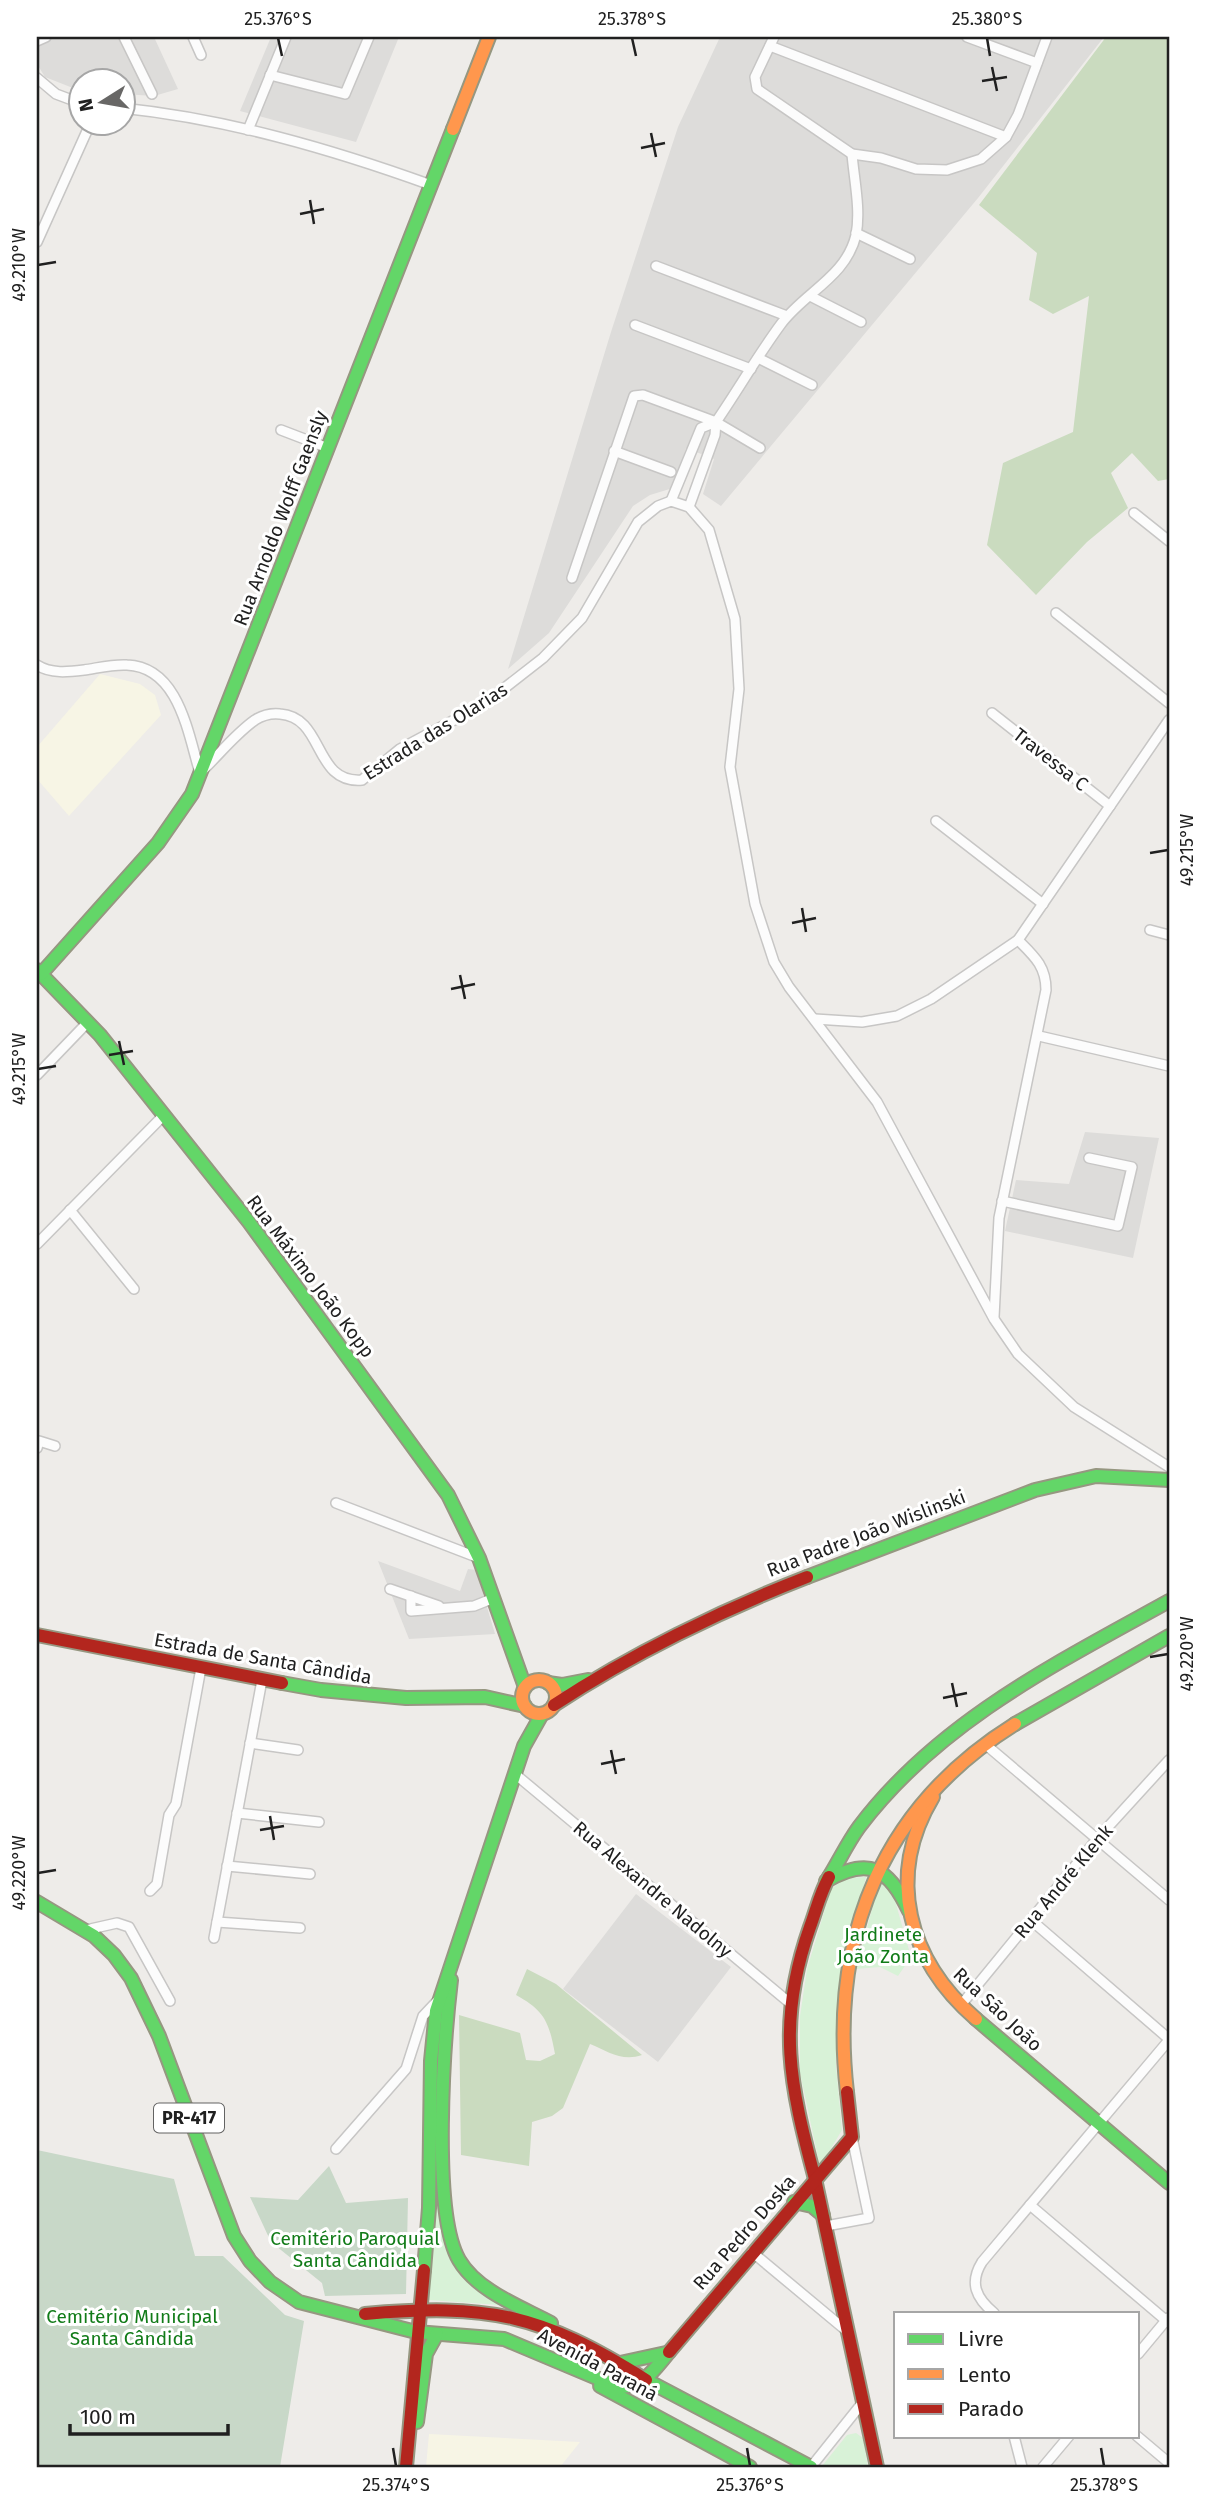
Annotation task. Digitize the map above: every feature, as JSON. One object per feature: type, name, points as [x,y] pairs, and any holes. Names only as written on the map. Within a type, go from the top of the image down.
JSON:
[{"type":"main road","name":"Rua Arnoldo Wolff Gaensly","points":[[39,972],[173,825],[200,773],[489,37]]},
{"type":"main road","name":"Rua Máximo João Kopp","points":[[39,972],[88,1022],[249,1222],[436,1479],[459,1514],[479,1558],[526,1687]]},
{"type":"main road","name":"Rua Padre João Wislinski","points":[[554,1705],[592,1679],[796,1580],[1035,1490],[1096,1476],[1117,1475],[1169,1480]]},
{"type":"main road","points":[[877,2467],[789,2060],[792,2004],[806,1935],[826,1881],[868,1812],[887,1788],[927,1750],[1001,1696],[1169,1601]]},
{"type":"main road","name":"Estrada de Santa Cândida","points":[[37,1635],[262,1680],[388,1698],[485,1697],[526,1687]]},
{"type":"main road","name":"Rua Máximo João Kopp","points":[[509,1635],[543,1681]]},
{"type":"main road","points":[[852,2137],[844,2081],[844,2011],[855,1939],[876,1869],[908,1817],[948,1774],[985,1744],[1016,1723],[1169,1636]]},
{"type":"main road","name":"Rua Padre João Wislinski","points":[[543,1681],[562,1685],[592,1679]]},
{"type":"main road","points":[[408,2467],[416,2332],[429,2201],[432,2040],[439,1999],[524,1746],[542,1714],[554,1705],[556,1695],[543,1681],[526,1687],[522,1696],[526,1708],[524,1746]]},
{"type":"main road","name":"Estrada de Santa Cândida","points":[[485,1697],[526,1708]]},
{"type":"main road","points":[[526,1708],[542,1714]]},
{"type":"main road","name":"Rua São João","points":[[948,1774],[925,1809],[914,1835],[907,1880],[909,1911],[925,1960],[939,1982],[961,2005],[1169,2183]]},
{"type":"main road","points":[[826,1881],[853,1867],[876,1869],[896,1882],[909,1911]]},
{"type":"main road","name":"PR-417","points":[[37,1902],[86,1930],[121,1964],[145,2003],[226,2218],[246,2255],[270,2282],[299,2302],[317,2309],[416,2332]]},
{"type":"main road","points":[[456,1953],[444,2039],[446,2222],[451,2244],[460,2261],[477,2279],[572,2336]]},
{"type":"main road","points":[[431,2093],[441,2108],[445,2154]]},
{"type":"main road","name":"Rua Pedro Doska","points":[[646,2380],[794,2202],[852,2137]]},
{"type":"main road","points":[[806,2146],[803,2173],[794,2202],[812,2206],[824,2221]]},
{"type":"main road","name":"PR-417","points":[[352,2316],[418,2308]]},
{"type":"main road","name":"Avenida Paraná","points":[[418,2308],[505,2312],[540,2322],[572,2336],[646,2380],[811,2467]]},
{"type":"main road","name":"Avenida Paraná","points":[[416,2332],[504,2339],[558,2363],[750,2467]]},
{"type":"main road","points":[[408,2467],[426,2354],[437,2334]]},
{"type":"main road","points":[[631,2388],[637,2380],[624,2365],[666,2353]]},
{"type":"main road","points":[[558,2363],[618,2387],[631,2388],[646,2380]]},
{"type":"street","points":[[37,41],[46,37]]},
{"type":"street","points":[[124,37],[152,94]]},
{"type":"street","points":[[193,37],[201,55]]},
{"type":"street","points":[[248,130],[285,37]]},
{"type":"street","points":[[270,75],[345,94],[369,37]]},
{"type":"street","points":[[967,37],[1037,63]]},
{"type":"street","points":[[1006,137],[772,41],[755,77],[757,89],[852,155],[881,158],[916,169],[947,170],[981,159],[1006,137],[1018,115],[1047,37]]},
{"type":"street","points":[[37,78],[56,94],[66,98]]},
{"type":"street","points":[[136,110],[168,113],[248,130],[352,157],[431,185]]},
{"type":"street","points":[[37,242],[85,136]]},
{"type":"street","points":[[689,507],[716,422],[787,316],[844,263],[856,233],[852,155]]},
{"type":"street","points":[[856,233],[910,259]]},
{"type":"street","points":[[656,266],[787,316]]},
{"type":"street","points":[[810,296],[862,322]]},
{"type":"street","points":[[635,325],[751,369]]},
{"type":"street","points":[[758,358],[812,385]]},
{"type":"street","points":[[572,578],[631,401],[638,395],[716,422],[760,448]]},
{"type":"street","points":[[716,422],[701,428],[671,501],[689,507],[709,530],[735,618],[739,689],[730,766],[755,904],[774,962],[859,1076],[895,1132],[994,1319],[1018,1354],[1053,1390],[1096,1422],[1169,1466]]},
{"type":"street","points":[[281,430],[328,448]]},
{"type":"street","points":[[614,451],[671,472]]},
{"type":"street","points":[[686,464],[701,470]]},
{"type":"street","name":"Estrada das Olarias","points":[[200,773],[254,721],[265,715],[279,714],[303,722],[334,774],[344,779],[362,780],[400,749],[484,704],[561,643],[582,618],[638,522],[658,506],[671,501]]},
{"type":"street","points":[[1134,513],[1169,541]]},
{"type":"street","points":[[1056,612],[1169,703]]},
{"type":"street","points":[[37,665],[58,672],[126,665],[151,672],[168,687],[176,700],[200,773]]},
{"type":"street","name":"Travessa C","points":[[992,713],[1110,806]]},
{"type":"street","points":[[815,1019],[862,1022],[897,1016],[931,999],[1018,940],[1169,720]]},
{"type":"street","points":[[936,821],[1043,904]]},
{"type":"street","points":[[1150,930],[1169,935]]},
{"type":"street","points":[[994,1319],[996,1247],[1002,1201],[1039,1036],[1046,979],[1039,961],[1018,940]]},
{"type":"street","points":[[37,1075],[88,1022]]},
{"type":"street","points":[[1039,1036],[1169,1066]]},
{"type":"street","points":[[37,1244],[163,1116]]},
{"type":"street","points":[[1002,1201],[1118,1226],[1132,1167],[1089,1158]]},
{"type":"street","points":[[70,1210],[134,1289]]},
{"type":"street","points":[[37,1448],[39,1441],[55,1446]]},
{"type":"street","points":[[336,1503],[479,1558]]},
{"type":"street","points":[[390,1589],[411,1596],[411,1611],[474,1606],[494,1598]]},
{"type":"street","points":[[150,1891],[157,1884],[169,1815],[176,1804],[201,1668]]},
{"type":"street","points":[[214,1938],[262,1680]]},
{"type":"street","points":[[250,1743],[298,1750]]},
{"type":"street","points":[[985,1744],[1169,1900]]},
{"type":"street","name":"Rua André Klenk","points":[[961,2005],[1097,1839],[1169,1760]]},
{"type":"street","name":"Rua Alexandre Nadolny","points":[[515,1774],[792,2004]]},
{"type":"street","points":[[237,1814],[319,1822]]},
{"type":"street","points":[[228,1866],[310,1874]]},
{"type":"street","points":[[993,2312],[980,2301],[975,2287],[982,2262],[1169,2040],[1031,1920]]},
{"type":"street","points":[[217,1922],[300,1928]]},
{"type":"street","points":[[86,1930],[117,1923],[130,1927],[170,2001]]},
{"type":"street","points":[[336,2149],[406,2069],[423,2016],[439,1999]]},
{"type":"street","points":[[824,2221],[869,2218],[852,2137]]},
{"type":"street","points":[[1030,2205],[1168,2320],[1140,2352]]},
{"type":"street","points":[[752,2252],[849,2333]]},
{"type":"street","points":[[811,2467],[864,2401]]},
{"type":"street","points":[[1014,2438],[1021,2467]]},
{"type":"street","points":[[1043,2467],[1067,2438]]},
{"type":"street","points":[[1139,2438],[1169,2463]]},
{"type":"shaded area","points":[[37,37],[154,37],[178,89],[154,96],[136,95],[136,66],[66,66],[66,85],[45,77],[37,64]]},
{"type":"shaded area","points":[[271,37],[399,37],[356,142],[240,111]]},
{"type":"shaded area","points":[[720,37],[1104,37],[978,198],[721,506],[703,494],[714,459],[686,448],[673,488],[650,495],[633,506],[549,633],[508,669],[611,332],[678,127]]},
{"type":"shaded area","points":[[100,674],[140,684],[155,695],[161,715],[69,816],[37,779],[37,747]]},
{"type":"shaded area","points":[[1085,1132],[1159,1138],[1133,1258],[1005,1231],[1016,1180],[1069,1184]]},
{"type":"shaded area","points":[[378,1561],[460,1591],[468,1569],[476,1570],[495,1634],[409,1639]]},
{"type":"shaded area","points":[[636,1894],[731,1967],[658,2062],[563,1989]]},
{"type":"shaded area","points":[[429,2434],[580,2442],[560,2467],[426,2467]]},
{"type":"green space","points":[[1106,37],[1169,37],[1169,479],[1158,481],[1132,453],[1111,473],[1128,508],[1087,542],[1036,595],[987,545],[1003,463],[1073,432],[1089,296],[1053,314],[1029,300],[1037,253],[979,205]]},
{"type":"green space","points":[[866,1877],[839,1988],[836,2065],[842,2130],[820,2167],[800,2073],[800,2016],[807,1969],[831,1889],[846,1878]]},
{"type":"green space","name":"Jardinete João Zonta","points":[[880,1879],[894,1897],[911,1957],[898,1976],[880,1967],[856,1969]]},
{"type":"green space","points":[[527,1969],[556,1984],[642,2055],[621,2056],[590,2044],[563,2108],[552,2116],[532,2122],[529,2166],[461,2155],[459,2015],[520,2033],[526,2060],[540,2061],[555,2054],[548,2025],[540,2012],[516,1995]]},
{"type":"green space","points":[[436,2106],[444,2229],[450,2256],[456,2266],[513,2306],[429,2300]]},
{"type":"green space","name":"Cemitério Municipal Santa Cândida","points":[[37,2150],[174,2179],[195,2256],[223,2256],[285,2315],[304,2321],[280,2467],[37,2467]]},
{"type":"green space","name":"Cemitério Paroquial Santa Cândida","points":[[329,2166],[346,2203],[408,2198],[406,2294],[325,2296],[322,2283],[271,2242],[250,2197],[298,2200]]},
{"type":"green space","points":[[856,2433],[863,2438],[868,2467],[822,2466],[847,2435]]},
{"type":"traffic: fast","points":[[41,974],[158,843],[192,794],[453,129]]},
{"type":"traffic: fast","points":[[37,970],[100,1035],[249,1222],[448,1495],[479,1558],[525,1687]]},
{"type":"traffic: fast","points":[[807,1577],[1035,1490],[1096,1476],[1169,1480]]},
{"type":"traffic: fast","points":[[829,1877],[859,1827],[890,1790],[925,1756],[1002,1698],[1169,1601]]},
{"type":"traffic: fast","points":[[1015,1724],[1169,1636]]},
{"type":"traffic: fast","points":[[548,1683],[562,1685],[588,1680]]},
{"type":"traffic: fast","points":[[282,1683],[321,1690],[406,1698],[485,1697],[525,1706]]},
{"type":"traffic: fast","points":[[424,2270],[429,2208],[431,2061],[436,2011],[524,1746],[542,1714]]},
{"type":"traffic: fast","points":[[826,1881],[854,1869],[876,1870],[894,1885],[909,1911]]},
{"type":"traffic: fast","points":[[37,1902],[94,1936],[114,1955],[131,1978],[159,2036],[234,2236],[250,2261],[270,2282],[299,2302],[416,2332],[504,2339],[618,2387],[641,2381],[669,2352]]},
{"type":"traffic: fast","points":[[451,1980],[445,2042],[442,2124],[442,2166],[450,2237],[459,2260],[477,2281],[500,2297],[551,2323]]},
{"type":"traffic: fast","points":[[976,2019],[1169,2183]]},
{"type":"traffic: fast","points":[[794,2202],[812,2206],[823,2215]]},
{"type":"traffic: fast","points":[[417,2422],[426,2354],[437,2334]]},
{"type":"traffic: fast","points":[[620,2363],[666,2353]]},
{"type":"traffic: fast","points":[[646,2380],[811,2467]]},
{"type":"traffic: fast","points":[[600,2386],[750,2467]]},
{"type":"traffic: slow","points":[[453,129],[489,37]]},
{"type":"traffic: slow","points":[[539,1680],[551,1685],[556,1697],[551,1709],[539,1714],[527,1709],[522,1697],[527,1685],[539,1680]]},
{"type":"traffic: slow","points":[[847,2092],[844,2035],[847,1981],[857,1929],[874,1881],[899,1836],[930,1795],[969,1757],[1015,1724]]},
{"type":"traffic: slow","points":[[933,1797],[918,1827],[910,1857],[908,1887],[911,1916],[920,1944],[934,1971],[953,1996],[976,2019]]},
{"type":"traffic: jam","points":[[554,1705],[583,1686],[677,1635],[807,1577]]},
{"type":"traffic: jam","points":[[37,1635],[282,1683]]},
{"type":"traffic: jam","points":[[815,2179],[793,2083],[790,2024],[799,1962],[829,1877]]},
{"type":"traffic: jam","points":[[669,2352],[852,2137],[847,2092]]},
{"type":"traffic: jam","points":[[815,2179],[877,2467]]},
{"type":"traffic: jam","points":[[406,2467],[424,2270]]},
{"type":"traffic: jam","points":[[365,2314],[446,2310],[512,2318],[575,2340],[646,2380]]}]
